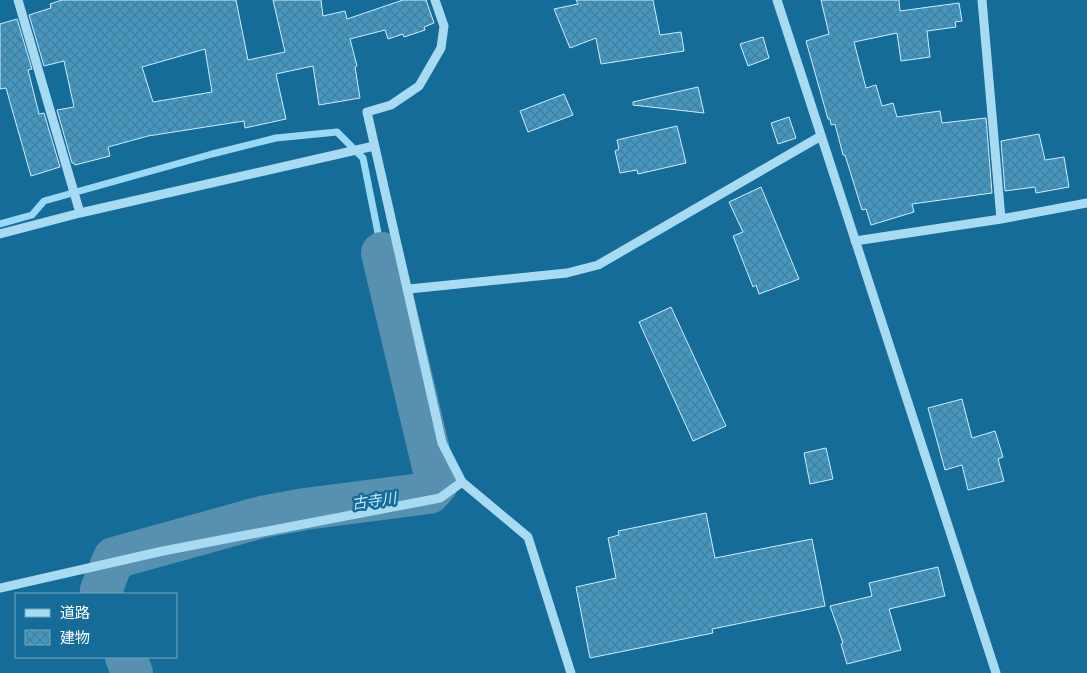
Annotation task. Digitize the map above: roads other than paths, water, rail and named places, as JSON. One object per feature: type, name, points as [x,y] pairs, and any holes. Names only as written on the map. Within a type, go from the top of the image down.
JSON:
[{"type":"street","points":[[18,0],[80,214]]},
{"type":"street","points":[[435,0],[444,26],[441,48],[419,86],[391,105],[368,112],[374,146],[409,289],[442,443],[462,482],[528,537],[571,673]]},
{"type":"street","points":[[777,0],[996,673]]},
{"type":"street","points":[[982,0],[1001,219]]},
{"type":"street","points":[[409,289],[567,273],[598,265],[821,136]]},
{"type":"street","points":[[0,234],[374,146]]},
{"type":"street","points":[[855,241],[1087,204]]},
{"type":"street","points":[[0,588],[163,551],[440,498],[462,482]]},
{"type":"waterway","points":[[0,224],[32,215],[44,201],[212,154],[276,138],[337,132],[363,158],[382,253]]},
{"type":"waterway","name":"古寺川","points":[[102,593],[101,590],[114,558],[262,517],[305,509],[429,493],[437,484],[382,253]]},
{"type":"waterway","name":"古寺川","points":[[126,658],[132,673]]}]
